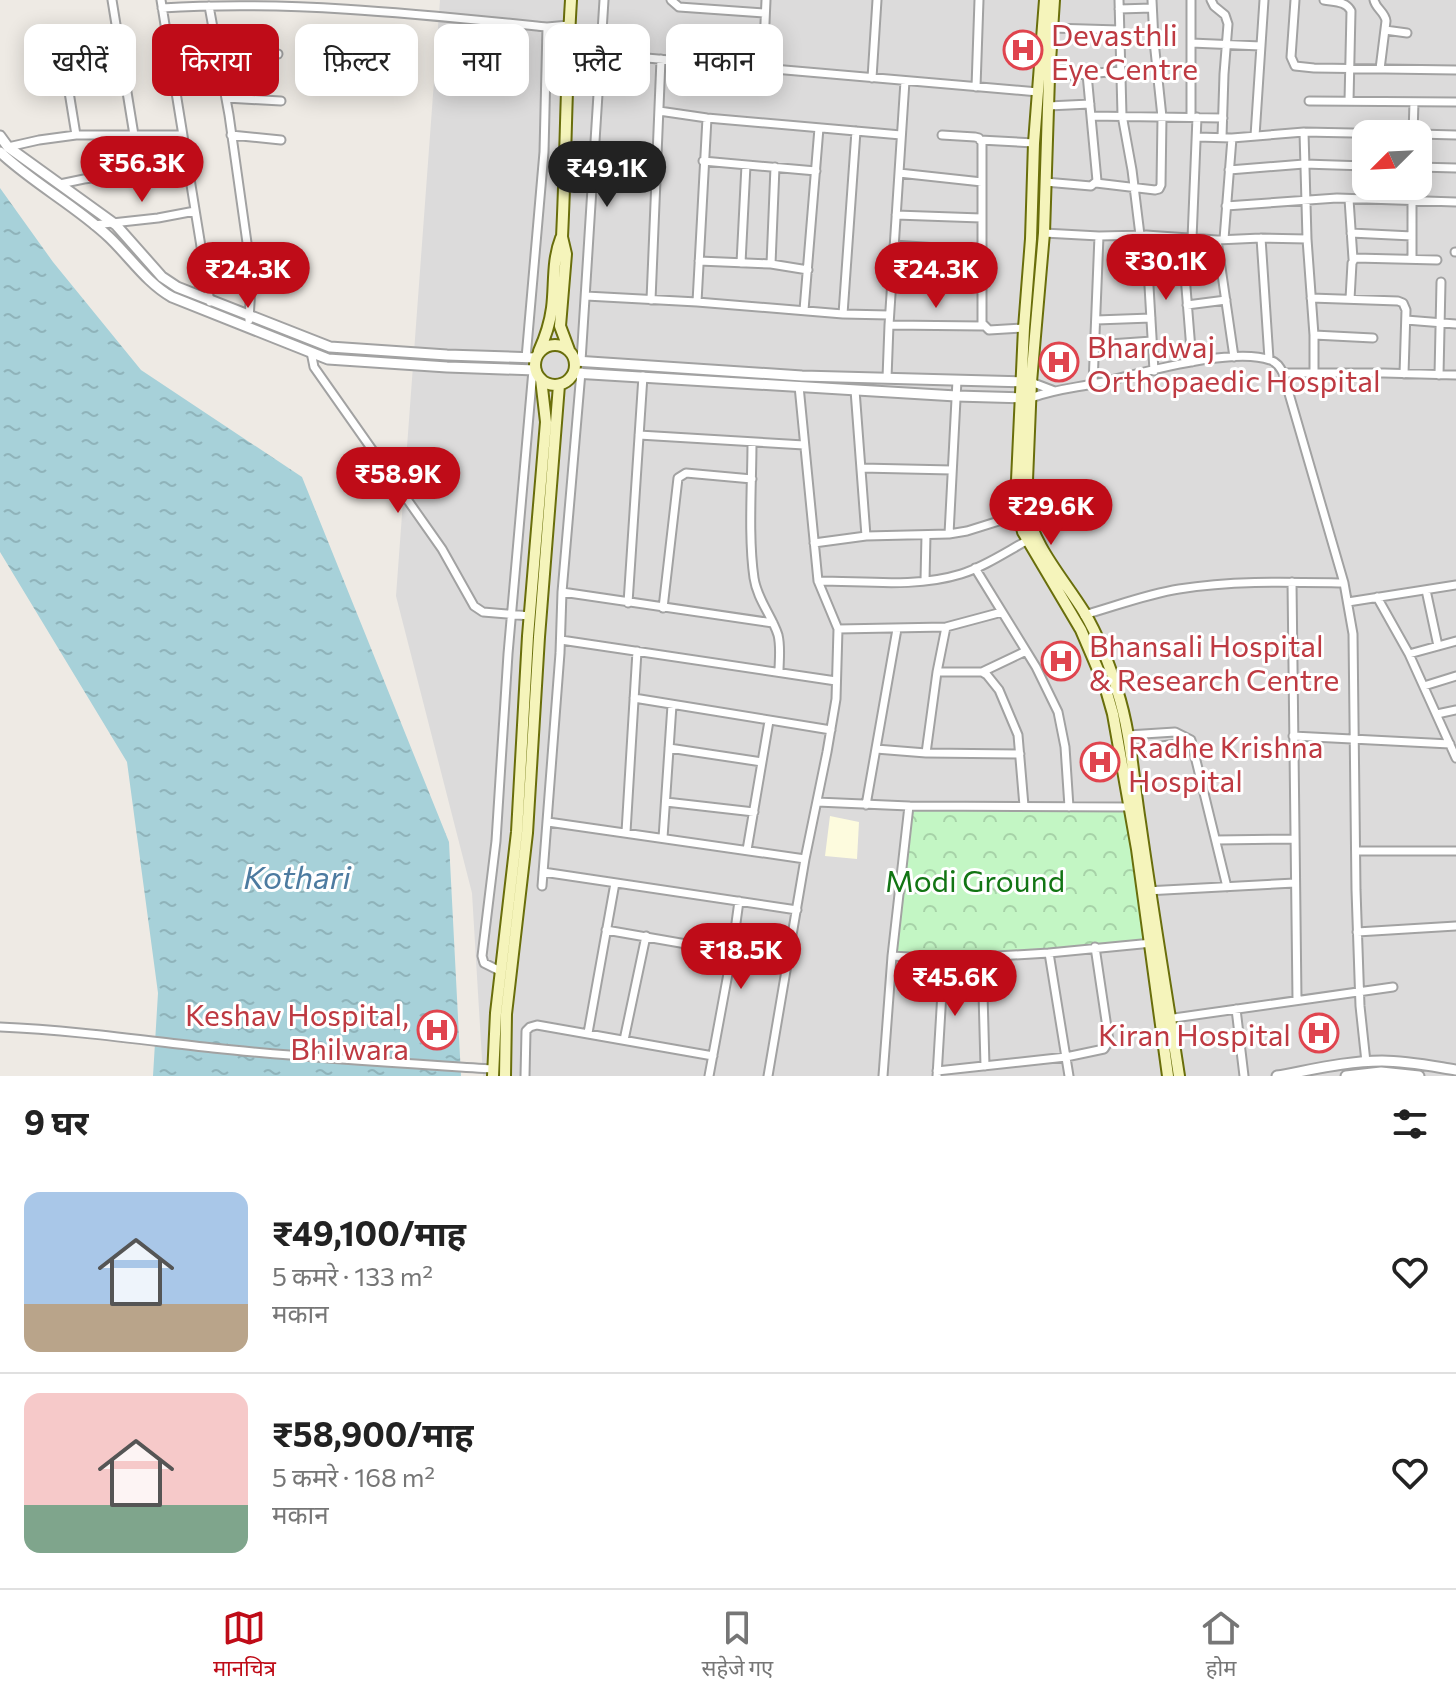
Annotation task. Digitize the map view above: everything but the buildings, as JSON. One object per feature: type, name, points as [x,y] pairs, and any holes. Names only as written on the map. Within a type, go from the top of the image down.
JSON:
[{"type":"main road","points":[[569,24],[571,0]]},
{"type":"main road","points":[[1045,0],[1024,328],[1029,521],[1115,681],[1128,735],[1134,807],[1165,1019],[1168,1076]]},
{"type":"main road","points":[[1026,382],[1044,233],[1054,0]]},
{"type":"main road","points":[[536,373],[549,384],[559,385],[568,380],[578,367],[560,326],[566,254],[562,237],[568,96]]},
{"type":"main road","points":[[497,1074],[527,833],[542,601],[546,422],[533,356],[548,327],[557,250],[562,237]]},
{"type":"main road","points":[[533,356],[553,344],[569,350]]},
{"type":"main road","points":[[497,1074],[496,1013],[517,832],[530,616],[559,385]]},
{"type":"main road","points":[[1026,398],[1016,502],[1018,515],[1028,540],[1080,617],[1105,686],[1134,807]]},
{"type":"main road","points":[[1165,1019],[1179,1076]]},
{"type":"street","points":[[112,0],[116,24]]},
{"type":"street","points":[[603,24],[604,0]]},
{"type":"street","points":[[671,0],[679,7],[715,5],[765,13]]},
{"type":"street","points":[[765,24],[766,0]]},
{"type":"street","points":[[872,78],[877,0]]},
{"type":"street","points":[[976,87],[979,0]]},
{"type":"street","points":[[1191,0],[1197,137],[1192,239]]},
{"type":"street","points":[[1211,0],[1227,19],[1222,137]]},
{"type":"street","points":[[1255,136],[1264,0]]},
{"type":"street","points":[[1295,0],[1291,57],[1297,66],[1456,70]]},
{"type":"street","points":[[1324,0],[1343,3],[1351,9],[1349,101]]},
{"type":"street","points":[[1374,0],[1385,17],[1380,69]]},
{"type":"street","points":[[209,312],[210,299],[162,4],[313,6],[545,27]]},
{"type":"street","points":[[1045,182],[1091,186],[1096,183],[1134,186],[1155,190],[1161,187],[1162,117],[1152,4],[1119,5],[1119,30],[1122,115],[1134,186],[1143,235],[1154,371]]},
{"type":"street","points":[[209,6],[212,24]]},
{"type":"street","points":[[1052,28],[1119,30]]},
{"type":"street","points":[[1385,30],[1407,33]]},
{"type":"street","points":[[1191,43],[1261,46]]},
{"type":"street","points":[[650,58],[666,59]]},
{"type":"street","points":[[651,300],[661,59]]},
{"type":"street","points":[[783,70],[1038,92]]},
{"type":"street","points":[[1049,77],[1121,71]]},
{"type":"street","points":[[1087,74],[1096,183]]},
{"type":"street","points":[[887,378],[905,81]]},
{"type":"street","points":[[70,96],[76,135]]},
{"type":"street","points":[[127,96],[134,135]]},
{"type":"street","points":[[4,150],[60,184],[112,223],[167,281],[330,347],[447,355],[533,356],[545,96]]},
{"type":"street","points":[[542,886],[598,96]]},
{"type":"street","points":[[247,327],[250,264],[226,98],[281,101]]},
{"type":"street","points":[[1309,101],[1456,102]]},
{"type":"street","points":[[1414,102],[1415,120]]},
{"type":"street","points":[[1048,106],[1090,104]]},
{"type":"street","points":[[659,111],[901,135]]},
{"type":"street","points":[[1091,116],[1223,118]]},
{"type":"street","points":[[697,302],[707,118]]},
{"type":"street","points":[[804,310],[819,128]]},
{"type":"street","points":[[843,314],[856,131]]},
{"type":"street","points":[[1304,132],[1314,372]]},
{"type":"street","points":[[1197,137],[1352,133]]},
{"type":"street","points":[[1432,134],[1456,135]]},
{"type":"street","points":[[4,150],[39,140],[76,135],[182,135]]},
{"type":"street","points":[[231,135],[281,140]]},
{"type":"street","points":[[942,135],[1034,143]]},
{"type":"street","points":[[0,136],[4,150],[21,172],[109,237],[161,291],[328,359],[536,373],[512,616],[496,841],[482,956],[484,963],[500,971]]},
{"type":"street","points":[[1232,138],[1220,240],[1234,357]]},
{"type":"street","points":[[980,140],[983,326]]},
{"type":"street","points":[[703,161],[816,171]]},
{"type":"street","points":[[1229,170],[1304,164],[1352,166]]},
{"type":"street","points":[[741,263],[746,165]]},
{"type":"street","points":[[60,184],[188,166]]},
{"type":"street","points":[[771,264],[775,167]]},
{"type":"street","points":[[1432,167],[1456,168]]},
{"type":"street","points":[[899,173],[982,182]]},
{"type":"street","points":[[1226,206],[1349,199],[1456,202]]},
{"type":"street","points":[[1349,199],[1353,259],[1350,299]]},
{"type":"street","points":[[1412,202],[1412,259]]},
{"type":"street","points":[[94,225],[195,211]]},
{"type":"street","points":[[896,215],[981,218]]},
{"type":"street","points":[[1044,233],[1220,240],[1307,239]]},
{"type":"street","points":[[1351,233],[1412,236]]},
{"type":"street","points":[[1093,384],[1099,236]]},
{"type":"street","points":[[1182,238],[1192,362]]},
{"type":"street","points":[[1261,238],[1269,359]]},
{"type":"street","points":[[894,245],[981,251]]},
{"type":"street","points":[[1353,259],[1437,260]]},
{"type":"street","points":[[699,261],[771,264],[808,270]]},
{"type":"street","points":[[892,277],[981,285]]},
{"type":"street","points":[[1439,375],[1441,282]]},
{"type":"street","points":[[586,296],[889,315]]},
{"type":"street","points":[[1311,298],[1401,302],[1405,306],[1406,320],[1404,374]]},
{"type":"street","points":[[1187,305],[1226,300]]},
{"type":"street","points":[[1096,320],[1151,318]]},
{"type":"street","points":[[1406,320],[1456,324]]},
{"type":"street","points":[[889,325],[983,326],[989,330],[1024,328]]},
{"type":"street","points":[[1314,335],[1373,338]]},
{"type":"street","points":[[1095,345],[1152,341]]},
{"type":"street","points":[[311,352],[314,367],[442,549],[474,606],[483,612],[530,616]]},
{"type":"street","points":[[578,367],[643,376],[1026,398],[1192,362],[1249,356],[1275,362],[1283,373],[1344,583],[1353,634],[1357,932],[1367,1075]]},
{"type":"street","points":[[578,367],[1026,382],[1052,390]]},
{"type":"street","points":[[1283,373],[1456,375]]},
{"type":"street","points":[[628,603],[643,376]]},
{"type":"street","points":[[949,534],[957,380]]},
{"type":"street","points":[[768,1076],[836,699],[838,629],[818,581],[799,386]]},
{"type":"street","points":[[855,390],[866,536]]},
{"type":"street","points":[[639,435],[804,445]]},
{"type":"street","points":[[752,442],[754,579],[780,646],[779,672]]},
{"type":"street","points":[[861,468],[952,470]]},
{"type":"street","points":[[663,608],[678,478],[686,473],[752,479]]},
{"type":"street","points":[[814,543],[866,536],[949,534],[1018,515]]},
{"type":"street","points":[[925,580],[926,535]]},
{"type":"street","points":[[818,581],[945,578],[975,568],[1028,540]]},
{"type":"street","points":[[975,568],[1053,701],[1062,726],[1069,807]]},
{"type":"street","points":[[1080,617],[1181,588],[1292,582],[1344,583]]},
{"type":"street","points":[[1292,582],[1297,1000]]},
{"type":"street","points":[[1348,602],[1456,585]]},
{"type":"street","points":[[1426,590],[1438,646]]},
{"type":"street","points":[[562,592],[773,623]]},
{"type":"street","points":[[1377,597],[1409,654],[1456,758]]},
{"type":"street","points":[[542,601],[562,602]]},
{"type":"street","points":[[838,629],[946,627],[1002,612]]},
{"type":"street","points":[[926,753],[946,627]]},
{"type":"street","points":[[866,805],[897,629]]},
{"type":"street","points":[[561,640],[836,681]]},
{"type":"street","points":[[1409,654],[1456,641]]},
{"type":"street","points":[[626,832],[637,651]]},
{"type":"street","points":[[937,672],[982,672],[1026,651]]},
{"type":"street","points":[[982,672],[999,690],[1014,724],[1024,806]]},
{"type":"street","points":[[1424,686],[1456,676]]},
{"type":"street","points":[[634,698],[831,730]]},
{"type":"street","points":[[663,838],[672,705]]},
{"type":"street","points":[[1437,714],[1456,710]]},
{"type":"street","points":[[747,850],[769,721]]},
{"type":"street","points":[[1128,735],[1175,732],[1193,743],[1227,887]]},
{"type":"street","points":[[1293,736],[1450,744]]},
{"type":"street","points":[[1130,750],[1177,744],[1184,737]]},
{"type":"street","points":[[669,748],[762,762]]},
{"type":"street","points":[[876,749],[1020,754]]},
{"type":"street","points":[[666,802],[754,812]]},
{"type":"street","points":[[817,802],[909,806],[1134,807]]},
{"type":"street","points":[[883,1076],[892,956],[909,806]]},
{"type":"street","points":[[548,822],[805,859]]},
{"type":"street","points":[[1216,840],[1295,839]]},
{"type":"street","points":[[1356,851],[1456,851]]},
{"type":"street","points":[[543,872],[797,910]]},
{"type":"street","points":[[588,1033],[615,883]]},
{"type":"street","points":[[1146,891],[1295,883]]},
{"type":"street","points":[[709,1076],[739,901]]},
{"type":"street","points":[[1357,932],[1456,926]]},
{"type":"street","points":[[606,930],[732,952]]},
{"type":"street","points":[[624,1040],[646,936]]},
{"type":"street","points":[[892,956],[944,959],[1154,943]]},
{"type":"street","points":[[944,959],[937,1073],[1101,1050],[1108,1044],[1095,947]]},
{"type":"street","points":[[1049,953],[1069,1076]]},
{"type":"street","points":[[982,957],[985,1066]]},
{"type":"street","points":[[1165,1019],[1393,987]]},
{"type":"street","points":[[1236,1009],[1244,1076]]},
{"type":"street","points":[[525,1076],[525,1035],[530,1027],[543,1025],[713,1056]]},
{"type":"street","points":[[0,1027],[497,1074]]},
{"type":"street","points":[[1277,1076],[1366,1062],[1403,1062],[1456,1070]]},
{"type":"street","points":[[1346,1076],[1381,1072],[1419,1076]]},
{"type":"shaded area","points":[[440,0],[1456,0],[1456,1076],[483,1076],[472,893],[396,596],[434,81],[434,96],[529,96],[529,24],[438,24]]},
{"type":"shaded area","points":[[830,816],[859,822],[857,859],[825,856]]},
{"type":"green space","name":"Modi Ground","points":[[909,806],[1126,807],[1150,943],[892,956]]},
{"type":"water","name":"Kothari","points":[[0,188],[53,262],[141,370],[302,477],[449,842],[461,1076],[153,1076],[158,993],[127,762],[0,552]]},
{"type":"place","name":"Devasthli Eye Centre","points":[[1023,50]]},
{"type":"place","name":"Bhardwaj Orthopaedic Hospital","points":[[1059,362]]},
{"type":"place","name":"Bhansali Hospital & Research Centre","points":[[1061,661]]},
{"type":"place","name":"Radhe Krishna Hospital","points":[[1100,762]]},
{"type":"place","name":"Keshav Hospital, Bhilwara","points":[[437,1030]]},
{"type":"place","name":"Kiran Hospital","points":[[1319,1033]]}]
